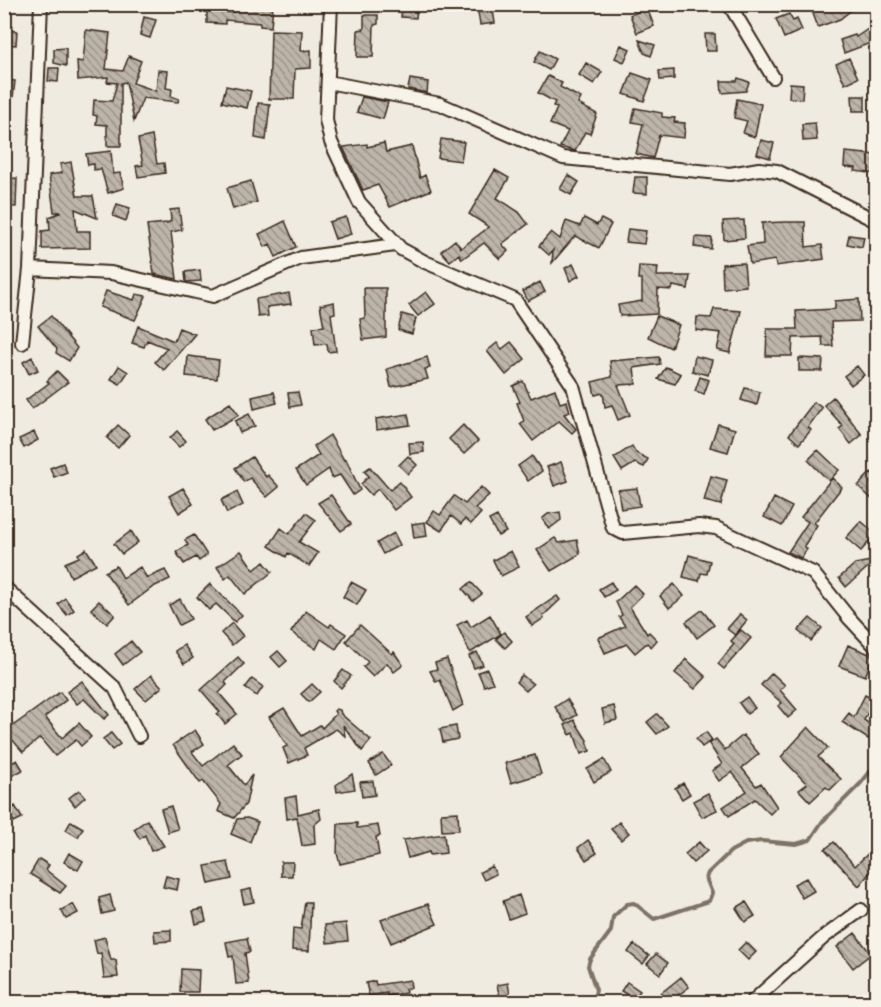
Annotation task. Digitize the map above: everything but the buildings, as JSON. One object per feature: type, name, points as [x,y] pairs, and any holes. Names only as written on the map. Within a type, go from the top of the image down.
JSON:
[{"type":"street","points":[[22,343],[30,269],[41,5],[35,4]]},
{"type":"street","points":[[331,4],[326,120],[331,142],[363,208],[395,245],[425,262],[515,300],[573,386],[610,520],[616,531],[699,526],[716,528],[813,573],[849,618],[876,646]]},
{"type":"street","points":[[729,4],[773,77]]},
{"type":"street","points":[[327,82],[440,104],[562,158],[730,174],[759,169],[777,171],[876,221]]},
{"type":"street","points":[[30,269],[111,273],[213,296],[301,258],[395,245]]},
{"type":"street","points":[[4,587],[115,688],[139,735]]},
{"type":"street","points":[[752,1002],[824,937],[861,910]]},
{"type":"waterway","points":[[593,1002],[596,990],[588,966],[590,959],[611,931],[613,917],[627,904],[634,903],[654,919],[709,901],[712,893],[706,878],[708,873],[731,851],[746,843],[762,841],[796,844],[810,840],[822,822],[861,783],[876,764]]}]
